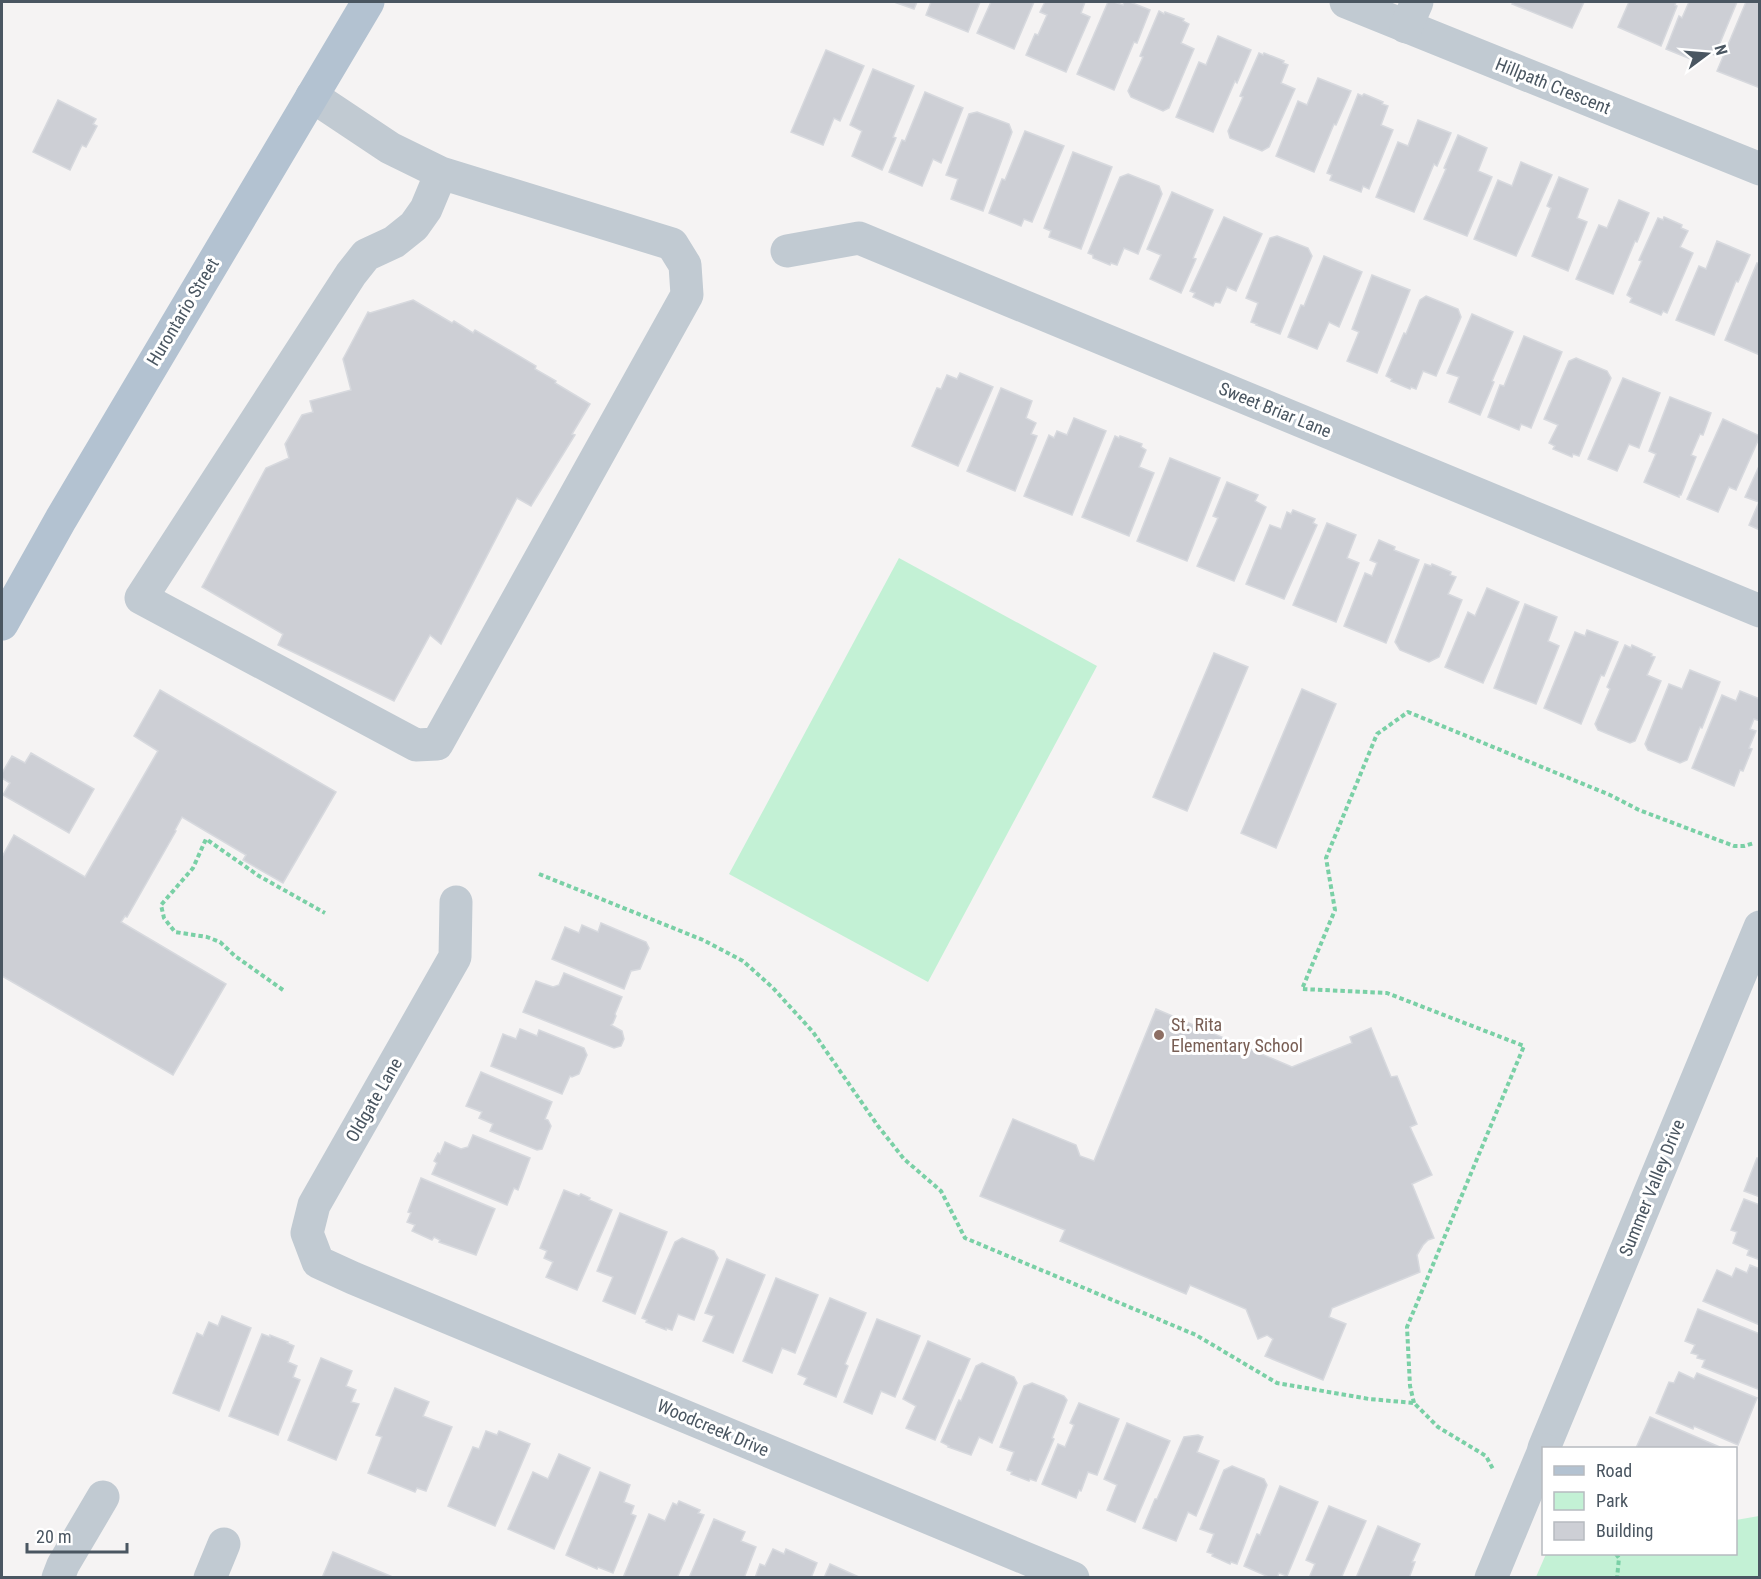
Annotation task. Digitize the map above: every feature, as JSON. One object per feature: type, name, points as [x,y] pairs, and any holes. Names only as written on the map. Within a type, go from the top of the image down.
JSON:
[{"type":"main road","name":"Hurontario Street","points":[[2,624],[61,519],[368,2]]},
{"type":"street","name":"Hillpath Crescent","points":[[1346,2],[1411,14],[1760,169]]},
{"type":"street","points":[[312,96],[390,148],[441,173],[672,244],[685,265],[687,295],[437,744],[416,745],[141,598],[351,274],[366,255],[394,242],[414,226],[426,208],[441,173]]},
{"type":"street","name":"Sweet Briar Lane","points":[[787,250],[858,238],[1760,611]]},
{"type":"street","name":"Oldgate Lane","points":[[353,1278],[318,1262],[307,1233],[314,1205],[455,957],[456,902]]},
{"type":"street","name":"Summer Valley Drive","points":[[1545,1447],[1760,927]]},
{"type":"street","name":"Woodcreek Drive","points":[[353,1278],[1073,1578]]},
{"type":"street","name":"Summer Valley Drive","points":[[1491,1578],[1542,1454]]},
{"type":"street","points":[[58,1578],[63,1565],[103,1497]]},
{"type":"street","points":[[210,1578],[224,1544]]},
{"type":"path","points":[[1494,1471],[1486,1456],[1438,1427],[1414,1404],[1410,1386],[1407,1327],[1524,1046],[1387,993],[1302,989],[1335,910],[1326,858],[1377,734],[1408,712],[1610,795],[1639,810],[1734,846],[1754,843]]},
{"type":"path","points":[[283,990],[235,956],[220,942],[207,937],[175,932],[164,918],[161,905],[193,868],[206,839],[259,876],[325,913]]},
{"type":"path","points":[[539,874],[704,940],[743,961],[773,988],[813,1032],[878,1126],[904,1159],[941,1191],[965,1238],[1196,1335],[1277,1383],[1369,1399],[1414,1404]]},
{"type":"path","points":[[1616,1555],[1617,1578]]},
{"type":"green space","points":[[899,558],[1097,666],[928,982],[729,874]]},
{"type":"green space","points":[[1759,1516],[1759,1577],[1536,1577],[1546,1555],[1737,1555],[1737,1520]]},
{"type":"building","points":[[894,2],[917,2],[914,9]]},
{"type":"building","points":[[931,2],[980,2],[968,32],[926,15]]},
{"type":"building","points":[[991,2],[1034,2],[1014,49],[977,33]]},
{"type":"building","points":[[1045,2],[1085,2],[1081,13],[1090,17],[1066,72],[1026,55],[1047,15],[1040,12]]},
{"type":"building","points":[[1108,2],[1123,5],[1124,2],[1130,2],[1150,10],[1114,90],[1077,74]]},
{"type":"building","points":[[1514,2],[1584,2],[1572,28],[1512,4]]},
{"type":"building","points":[[1629,2],[1676,2],[1677,6],[1661,46],[1618,27]]},
{"type":"building","points":[[1689,2],[1737,2],[1715,55],[1702,51],[1698,62],[1666,49],[1679,16],[1682,18]]},
{"type":"building","points":[[1746,2],[1760,2],[1760,88],[1717,71]]},
{"type":"building","points":[[1159,11],[1184,19],[1183,21],[1189,24],[1181,43],[1194,49],[1169,108],[1163,111],[1131,97],[1128,91]]},
{"type":"building","points":[[1218,36],[1251,50],[1213,132],[1176,117],[1199,62],[1206,65]]},
{"type":"building","points":[[826,50],[864,66],[840,121],[834,118],[823,145],[791,132]]},
{"type":"building","points":[[1259,53],[1284,61],[1283,63],[1288,65],[1281,83],[1295,89],[1269,147],[1262,151],[1230,138],[1228,131]]},
{"type":"building","points":[[873,69],[914,86],[882,170],[852,156],[862,131],[850,125]]},
{"type":"building","points":[[1318,78],[1351,91],[1314,172],[1276,156],[1298,101],[1307,105]]},
{"type":"building","points":[[925,92],[963,108],[941,163],[933,159],[922,186],[889,172],[902,140],[905,141]]},
{"type":"building","points":[[1358,94],[1362,96],[1364,94],[1388,106],[1381,125],[1393,130],[1369,189],[1363,186],[1361,192],[1330,180],[1332,175],[1327,173]]},
{"type":"building","points":[[58,100],[96,119],[93,124],[97,126],[86,147],[82,145],[70,170],[33,152]]},
{"type":"building","points":[[977,112],[1009,124],[1012,132],[983,211],[951,199],[958,179],[946,175],[969,114]]},
{"type":"building","points":[[1418,120],[1451,133],[1437,166],[1434,164],[1414,212],[1376,197],[1398,142],[1408,146]]},
{"type":"building","points":[[1025,131],[1064,146],[1032,222],[1024,219],[1021,226],[989,213]]},
{"type":"building","points":[[1458,135],[1487,148],[1478,171],[1492,177],[1467,236],[1424,219]]},
{"type":"building","points":[[1073,152],[1112,167],[1081,249],[1049,237],[1051,231],[1044,228]]},
{"type":"building","points":[[1521,162],[1552,175],[1516,256],[1474,239],[1498,180],[1512,186]]},
{"type":"building","points":[[1128,174],[1159,186],[1162,194],[1138,254],[1124,248],[1117,265],[1111,263],[1110,265],[1093,258],[1093,255],[1088,253],[1120,177]]},
{"type":"building","points":[[1559,177],[1588,189],[1577,218],[1587,222],[1568,271],[1532,256],[1551,208],[1547,206]]},
{"type":"building","points":[[1172,192],[1213,210],[1181,293],[1150,279],[1161,255],[1147,249]]},
{"type":"building","points":[[1619,200],[1649,213],[1613,294],[1576,279],[1599,225],[1607,228]]},
{"type":"building","points":[[1224,217],[1262,234],[1236,291],[1227,287],[1220,303],[1215,302],[1213,306],[1193,297],[1195,293],[1190,291]]},
{"type":"building","points":[[1664,217],[1682,225],[1681,228],[1688,231],[1680,247],[1693,253],[1667,313],[1663,311],[1661,315],[1630,302],[1632,298],[1627,295],[1642,261],[1639,260],[1658,218],[1663,220]]},
{"type":"building","points":[[1277,236],[1308,248],[1312,256],[1280,334],[1251,322],[1258,303],[1246,298],[1270,238]]},
{"type":"building","points":[[1717,241],[1750,255],[1738,282],[1736,281],[1714,335],[1676,320],[1699,266],[1706,269]]},
{"type":"building","points":[[1324,256],[1362,272],[1339,327],[1329,322],[1317,349],[1288,337],[1301,305],[1304,306]]},
{"type":"building","points":[[1757,263],[1760,264],[1760,355],[1725,340]]},
{"type":"building","points":[[1372,275],[1410,290],[1377,373],[1347,361],[1359,332],[1352,329]]},
{"type":"building","points":[[1426,296],[1458,309],[1461,317],[1436,376],[1423,371],[1416,389],[1411,387],[1410,389],[1391,381],[1392,379],[1386,376],[1420,300]]},
{"type":"building","points":[[413,300],[452,323],[454,321],[473,333],[475,330],[536,366],[535,369],[590,404],[572,434],[575,435],[531,506],[517,498],[441,644],[430,635],[394,701],[278,645],[283,634],[202,587],[266,468],[289,458],[285,444],[302,415],[313,412],[310,401],[351,390],[343,359],[368,312]]},
{"type":"building","points":[[1472,314],[1513,332],[1480,415],[1449,402],[1459,377],[1447,373]]},
{"type":"building","points":[[1524,336],[1562,352],[1531,428],[1521,424],[1519,430],[1488,417],[1500,385],[1504,386]]},
{"type":"building","points":[[1576,358],[1607,371],[1611,378],[1579,456],[1573,454],[1572,457],[1553,449],[1555,446],[1549,443],[1558,425],[1544,419],[1569,361]]},
{"type":"building","points":[[960,373],[993,387],[958,466],[912,446],[937,388],[941,389],[947,375],[957,379]]},
{"type":"building","points":[[1623,378],[1660,393],[1639,448],[1629,444],[1617,471],[1588,459]]},
{"type":"building","points":[[1001,388],[1032,401],[1026,418],[1036,423],[1031,434],[1037,436],[1015,491],[967,471]]},
{"type":"building","points":[[1670,397],[1711,413],[1703,435],[1700,434],[1691,455],[1696,457],[1679,497],[1644,482],[1656,454],[1649,451]]},
{"type":"building","points":[[1074,418],[1106,431],[1072,515],[1024,496],[1049,435],[1054,438],[1057,431],[1067,435]]},
{"type":"building","points":[[1723,419],[1760,436],[1736,490],[1729,487],[1718,512],[1687,499]]},
{"type":"building","points":[[1115,436],[1142,444],[1141,447],[1146,450],[1139,467],[1154,473],[1129,536],[1082,517]]},
{"type":"building","points":[[1170,458],[1220,478],[1187,561],[1137,541]]},
{"type":"building","points":[[1760,464],[1760,530],[1749,525],[1759,502],[1745,497]]},
{"type":"building","points":[[1227,482],[1258,495],[1255,501],[1266,507],[1234,581],[1197,566],[1218,518],[1213,516]]},
{"type":"building","points":[[1293,510],[1315,519],[1313,523],[1317,525],[1284,599],[1246,584],[1270,525],[1281,529],[1287,512],[1291,514]]},
{"type":"building","points":[[1327,523],[1356,535],[1347,558],[1359,563],[1336,622],[1293,605]]},
{"type":"building","points":[[1379,540],[1395,547],[1394,550],[1419,560],[1386,643],[1344,626],[1365,573],[1372,576],[1377,563],[1370,560]]},
{"type":"building","points":[[1425,564],[1431,566],[1432,564],[1451,572],[1450,575],[1456,577],[1448,594],[1462,600],[1439,657],[1429,662],[1400,650],[1395,642]]},
{"type":"building","points":[[1487,588],[1519,602],[1483,683],[1445,667],[1468,612],[1475,616]]},
{"type":"building","points":[[1525,604],[1557,617],[1548,641],[1559,646],[1536,704],[1494,688]]},
{"type":"building","points":[[1587,630],[1618,642],[1604,676],[1601,675],[1581,724],[1544,708],[1575,632],[1585,636]]},
{"type":"building","points":[[1625,645],[1631,648],[1632,645],[1655,657],[1647,675],[1661,681],[1635,741],[1630,743],[1598,730],[1595,724],[1610,689],[1607,687]]},
{"type":"building","points":[[1214,653],[1248,667],[1187,811],[1153,797]]},
{"type":"building","points":[[1690,670],[1720,682],[1687,760],[1680,763],[1648,750],[1645,744],[1669,684],[1682,689]]},
{"type":"building","points":[[1302,689],[1336,704],[1276,848],[1241,833]]},
{"type":"building","points":[[160,690],[336,792],[283,883],[243,860],[246,855],[182,817],[127,917],[125,916],[121,922],[226,984],[173,1075],[2,976],[2,857],[14,835],[85,877],[158,751],[134,736]]},
{"type":"building","points":[[1740,691],[1760,699],[1760,721],[1754,719],[1750,729],[1756,731],[1749,748],[1752,749],[1734,786],[1692,768],[1722,695],[1736,701]]},
{"type":"building","points":[[31,753],[94,789],[69,833],[3,795],[10,783],[2,778],[2,773],[12,756],[25,763]]},
{"type":"building","points":[[601,923],[646,942],[649,948],[640,969],[631,971],[624,989],[552,959],[565,927],[579,933],[582,925],[598,932]]},
{"type":"building","points":[[564,973],[622,997],[611,1025],[622,1031],[624,1039],[621,1046],[614,1048],[523,1012],[536,981],[553,987],[559,985]]},
{"type":"building","points":[[1156,1009],[1292,1067],[1352,1043],[1350,1037],[1371,1028],[1391,1077],[1397,1076],[1417,1124],[1410,1127],[1432,1175],[1412,1184],[1434,1238],[1423,1245],[1417,1255],[1420,1272],[1332,1308],[1329,1317],[1346,1324],[1323,1380],[1265,1356],[1273,1339],[1267,1335],[1258,1339],[1246,1309],[1190,1285],[1186,1294],[1060,1241],[1065,1230],[980,1196],[1013,1119],[1076,1145],[1080,1156],[1094,1161]]},
{"type":"building","points":[[520,1029],[537,1036],[539,1030],[584,1048],[587,1055],[579,1074],[570,1076],[562,1094],[491,1066],[503,1034],[516,1039]]},
{"type":"building","points":[[481,1072],[552,1102],[545,1119],[551,1126],[542,1149],[537,1150],[490,1131],[493,1124],[479,1118],[482,1112],[466,1106]]},
{"type":"building","points":[[473,1135],[530,1158],[518,1190],[514,1188],[507,1205],[432,1174],[437,1163],[434,1161],[445,1142],[461,1149],[468,1147]]},
{"type":"building","points":[[1757,1158],[1760,1159],[1760,1197],[1744,1191]]},
{"type":"building","points":[[421,1178],[495,1209],[476,1255],[439,1242],[440,1240],[434,1237],[432,1240],[412,1231],[415,1225],[407,1222],[411,1213],[408,1212]]},
{"type":"building","points":[[564,1190],[579,1196],[581,1194],[612,1210],[577,1290],[546,1277],[553,1262],[544,1258],[547,1251],[540,1248]]},
{"type":"building","points":[[1744,1199],[1760,1205],[1760,1260],[1747,1255],[1749,1250],[1733,1243],[1737,1232],[1731,1230]]},
{"type":"building","points":[[620,1213],[667,1232],[635,1314],[603,1301],[613,1277],[597,1271]]},
{"type":"building","points":[[682,1238],[714,1251],[718,1258],[694,1320],[678,1314],[672,1330],[666,1328],[666,1330],[642,1318],[675,1242]]},
{"type":"building","points":[[727,1259],[765,1275],[733,1353],[703,1341],[714,1316],[705,1313]]},
{"type":"building","points":[[1750,1265],[1760,1269],[1760,1325],[1703,1301],[1717,1270],[1732,1277],[1736,1268],[1747,1273]]},
{"type":"building","points":[[776,1278],[818,1295],[795,1353],[782,1348],[772,1373],[743,1361]]},
{"type":"building","points":[[830,1298],[866,1313],[845,1364],[848,1366],[836,1397],[804,1384],[807,1378],[798,1374]]},
{"type":"building","points":[[1698,1309],[1760,1334],[1760,1390],[1702,1367],[1705,1360],[1691,1353],[1695,1345],[1685,1341]]},
{"type":"building","points":[[222,1316],[251,1328],[219,1411],[173,1393],[197,1333],[203,1336],[209,1322],[218,1326]]},
{"type":"building","points":[[877,1319],[920,1336],[895,1397],[881,1391],[872,1414],[844,1402]]},
{"type":"building","points":[[262,1334],[270,1337],[270,1335],[294,1346],[288,1362],[297,1366],[293,1377],[300,1380],[278,1435],[229,1416]]},
{"type":"building","points":[[928,1341],[970,1359],[935,1440],[906,1428],[916,1406],[903,1399]]},
{"type":"building","points":[[321,1358],[352,1371],[346,1386],[356,1390],[351,1402],[359,1404],[336,1460],[288,1440]]},
{"type":"building","points":[[982,1363],[1014,1377],[1017,1383],[992,1443],[979,1437],[971,1455],[948,1447],[941,1442],[976,1366]]},
{"type":"building","points":[[1679,1372],[1694,1379],[1697,1373],[1757,1398],[1738,1445],[1656,1413],[1669,1382],[1674,1383]]},
{"type":"building","points":[[1032,1383],[1064,1396],[1067,1400],[1036,1481],[1030,1479],[1029,1481],[1011,1474],[1012,1472],[1007,1470],[1014,1452],[1000,1447],[1024,1386]]},
{"type":"building","points":[[395,1388],[429,1402],[423,1416],[452,1427],[426,1491],[417,1488],[415,1492],[368,1473],[382,1437],[376,1435]]},
{"type":"building","points":[[1079,1403],[1119,1419],[1097,1475],[1088,1472],[1076,1498],[1042,1484],[1058,1444],[1065,1447],[1074,1425],[1070,1423]]},
{"type":"building","points":[[1650,1417],[1720,1447],[1636,1447]]},
{"type":"building","points":[[1127,1423],[1170,1441],[1135,1522],[1107,1510],[1117,1485],[1104,1479]]},
{"type":"building","points":[[486,1431],[497,1435],[499,1431],[530,1444],[495,1526],[448,1506],[473,1447],[479,1449]]},
{"type":"building","points":[[1198,1435],[1203,1437],[1197,1452],[1219,1461],[1196,1516],[1188,1512],[1176,1541],[1143,1528],[1184,1437]]},
{"type":"building","points":[[559,1454],[590,1468],[554,1549],[508,1529],[533,1472],[548,1479]]},
{"type":"building","points":[[1232,1466],[1264,1479],[1267,1485],[1237,1564],[1231,1562],[1230,1564],[1207,1552],[1214,1534],[1200,1529],[1224,1470]]},
{"type":"building","points":[[600,1472],[630,1485],[624,1502],[634,1506],[631,1514],[636,1516],[613,1573],[598,1567],[597,1569],[566,1555]]},
{"type":"building","points":[[1280,1486],[1318,1502],[1287,1576],[1279,1573],[1277,1578],[1271,1578],[1244,1566],[1257,1534],[1260,1535]]},
{"type":"building","points":[[679,1501],[700,1510],[698,1513],[704,1515],[677,1578],[623,1578],[649,1514],[665,1521],[673,1503],[677,1505]]},
{"type":"building","points":[[1329,1506],[1366,1521],[1342,1576],[1346,1578],[1309,1578],[1315,1564],[1306,1560]]},
{"type":"building","points":[[714,1519],[745,1532],[741,1541],[756,1547],[744,1578],[689,1578]]},
{"type":"building","points":[[1378,1526],[1420,1544],[1412,1562],[1415,1562],[1409,1578],[1356,1578]]},
{"type":"building","points":[[773,1549],[784,1554],[786,1549],[817,1563],[811,1578],[755,1578],[760,1564],[765,1566]]},
{"type":"building","points":[[333,1552],[395,1578],[322,1578]]},
{"type":"building","points":[[830,1564],[859,1577],[859,1578],[824,1578]]},
{"type":"place","name":"St. Rita Elementary School","points":[[1159,1035]]}]
